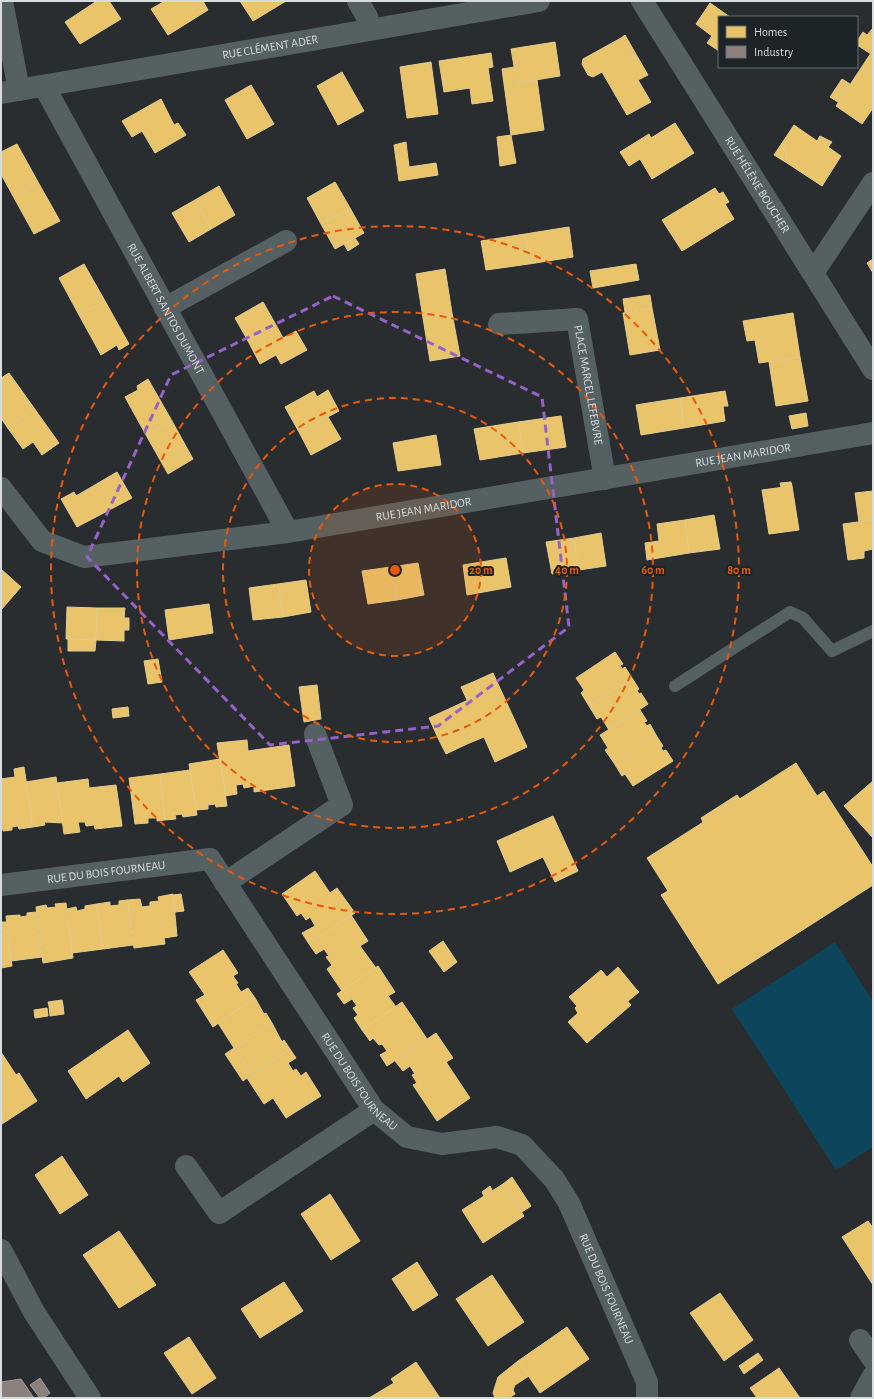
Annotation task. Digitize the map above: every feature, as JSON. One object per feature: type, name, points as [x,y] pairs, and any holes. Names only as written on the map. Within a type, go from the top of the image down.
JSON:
[{"type":"street","points":[[2,1],[10,92]]},
{"type":"street","points":[[358,1],[367,17],[370,29]]},
{"type":"street","name":"RUE CLÉMENT ADER","points":[[10,92],[539,1]]},
{"type":"street","name":"RUE HÉLÈNE BOUCHER","points":[[642,1],[873,369]]},
{"type":"street","name":"RUE ALBERT SANTOS DUMONT","points":[[44,86],[288,532]]},
{"type":"street","points":[[813,273],[873,183]]},
{"type":"street","points":[[165,308],[286,241]]},
{"type":"street","name":"PLACE MARCEL LEFEBVRE","points":[[499,324],[577,320],[605,479]]},
{"type":"street","name":"RUE JEAN MARIDOR","points":[[1,488],[42,541],[84,557],[288,532],[873,433]]},
{"type":"street","points":[[225,882],[342,805],[315,734]]},
{"type":"street","name":"RUE DU BOIS FOURNEAU","points":[[1,885],[210,859],[374,1110],[407,1137],[442,1144],[496,1137],[522,1145],[554,1179],[569,1203],[647,1382],[647,1398]]},
{"type":"street","points":[[186,1166],[219,1213],[374,1110]]},
{"type":"street","points":[[1,1250],[34,1312],[90,1398]]},
{"type":"street","points":[[860,1340],[873,1359]]},
{"type":"street","points":[[861,1398],[873,1376]]},
{"type":"lane","points":[[675,686],[790,612],[803,618],[832,651],[873,631]]},
{"type":"highlighted area","points":[[333,296],[542,397],[569,627],[438,726],[270,745],[87,557],[171,375]]},
{"type":"shaded area","points":[[835,942],[873,1001],[873,1147],[836,1170],[732,1009]]},
{"type":"building: Homes","points":[[97,1],[109,1],[121,19],[80,44],[65,22]]},
{"type":"building: Homes","points":[[165,1],[203,1],[208,10],[168,35],[151,9]]},
{"type":"building: Homes","points":[[240,1],[286,1],[253,21]]},
{"type":"building: Homes","points":[[710,3],[729,16],[718,16],[718,50],[707,43],[712,36],[696,24]]},
{"type":"building: Homes","points":[[873,28],[873,50],[871,54],[858,46],[858,40],[863,32],[867,35]]},
{"type":"building: Homes","points":[[625,35],[637,56],[632,58],[621,38]]},
{"type":"building: Homes","points":[[621,38],[632,58],[637,56],[648,75],[638,80],[651,102],[627,115],[602,72],[593,77],[588,75],[582,64],[583,59]]},
{"type":"building: Homes","points":[[555,42],[560,76],[517,83],[511,49]]},
{"type":"building: Homes","points":[[873,50],[873,76],[861,68]]},
{"type":"building: Homes","points":[[491,53],[493,67],[488,68],[493,101],[472,104],[470,88],[444,92],[439,61]]},
{"type":"building: Homes","points":[[431,62],[438,114],[407,118],[400,67]]},
{"type":"building: Homes","points":[[514,67],[517,83],[537,80],[544,130],[511,135],[502,69]]},
{"type":"building: Homes","points":[[861,68],[873,76],[873,108],[862,124],[836,106]]},
{"type":"building: Homes","points":[[342,72],[364,111],[338,125],[317,86]]},
{"type":"building: Homes","points":[[842,79],[850,84],[838,102],[830,97]]},
{"type":"building: Homes","points":[[251,85],[274,124],[247,139],[225,100]]},
{"type":"building: Homes","points":[[161,99],[174,125],[178,123],[186,135],[155,153],[142,131],[132,137],[122,121]]},
{"type":"building: Homes","points":[[675,123],[694,153],[652,179],[640,159],[629,166],[620,152],[649,134],[651,138]]},
{"type":"building: Homes","points":[[794,125],[817,141],[820,136],[832,142],[828,147],[841,156],[822,186],[787,163],[789,160],[786,159],[786,151],[784,149],[786,146],[782,143]]},
{"type":"building: Homes","points":[[511,135],[516,163],[500,166],[497,137]]},
{"type":"building: Homes","points":[[406,142],[409,167],[436,163],[438,175],[399,181],[394,145]]},
{"type":"building: Homes","points":[[782,143],[786,146],[784,149],[786,151],[786,159],[789,160],[787,163],[774,155]]},
{"type":"building: Homes","points":[[17,144],[38,182],[13,196],[1,174],[1,152]]},
{"type":"building: Homes","points":[[38,182],[60,221],[34,234],[13,196]]},
{"type":"building: Homes","points":[[335,182],[350,208],[321,224],[307,198]]},
{"type":"building: Homes","points":[[219,186],[235,215],[211,229],[195,200]]},
{"type":"building: Homes","points":[[715,188],[719,194],[723,192],[729,202],[725,204],[734,219],[682,251],[662,220]]},
{"type":"building: Homes","points":[[195,200],[211,229],[189,242],[172,213]]},
{"type":"building: Homes","points":[[350,208],[364,233],[335,249],[321,224]]},
{"type":"building: Homes","points":[[569,227],[573,257],[529,264],[525,234]]},
{"type":"building: Homes","points":[[525,234],[529,264],[486,270],[481,241]]},
{"type":"building: Homes","points":[[355,238],[359,244],[348,251],[344,244]]},
{"type":"building: Homes","points":[[873,259],[873,273],[867,263]]},
{"type":"building: Homes","points":[[84,264],[105,301],[79,315],[59,278]]},
{"type":"building: Homes","points":[[636,264],[639,280],[593,288],[590,271]]},
{"type":"building: Homes","points":[[445,269],[452,313],[423,318],[416,274]]},
{"type":"building: Homes","points":[[650,295],[652,308],[625,312],[623,299]]},
{"type":"building: Homes","points":[[105,301],[129,344],[119,350],[117,345],[101,355],[79,315]]},
{"type":"building: Homes","points":[[263,302],[276,325],[248,341],[235,318]]},
{"type":"building: Homes","points":[[652,308],[660,350],[630,355],[623,313]]},
{"type":"building: Homes","points":[[452,313],[460,356],[430,361],[423,318]]},
{"type":"building: Homes","points":[[793,313],[800,357],[759,363],[755,340],[747,341],[743,321]]},
{"type":"building: Homes","points":[[276,325],[283,338],[296,331],[307,350],[281,364],[276,355],[260,364],[248,341]]},
{"type":"building: Homes","points":[[800,357],[808,401],[776,406],[769,362]]},
{"type":"building: Homes","points":[[9,373],[34,408],[7,427],[1,418],[1,378]]},
{"type":"building: Homes","points":[[148,379],[172,421],[146,435],[125,397],[138,390],[137,386]]},
{"type":"building: Homes","points":[[328,390],[339,411],[299,432],[285,407],[314,391],[317,397]]},
{"type":"building: Homes","points":[[725,391],[728,406],[723,406],[725,421],[684,428],[680,398]]},
{"type":"building: Homes","points":[[680,398],[684,428],[641,435],[636,405]]},
{"type":"building: Homes","points":[[34,408],[59,443],[42,455],[33,442],[23,449],[7,427]]},
{"type":"building: Homes","points":[[806,413],[808,426],[792,429],[789,416]]},
{"type":"building: Homes","points":[[561,416],[566,447],[523,453],[518,422]]},
{"type":"building: Homes","points":[[328,417],[341,439],[311,455],[299,432]]},
{"type":"building: Homes","points":[[172,421],[193,459],[168,474],[146,435]]},
{"type":"building: Homes","points":[[518,422],[523,453],[480,460],[474,429]]},
{"type":"building: Homes","points":[[436,435],[441,465],[398,471],[393,443]]},
{"type":"building: Homes","points":[[117,472],[132,498],[77,527],[61,499],[74,492],[76,496]]},
{"type":"building: Homes","points":[[791,482],[792,486],[781,487],[780,483]]},
{"type":"building: Homes","points":[[792,486],[799,530],[769,534],[762,490]]},
{"type":"building: Homes","points":[[873,491],[873,520],[859,522],[855,493]]},
{"type":"building: Homes","points":[[714,515],[720,549],[689,553],[685,520]]},
{"type":"building: Homes","points":[[685,520],[689,553],[647,560],[645,543],[659,541],[657,524]]},
{"type":"building: Homes","points":[[873,520],[873,549],[864,551],[864,558],[848,560],[843,524]]},
{"type":"building: Homes","points":[[601,533],[606,566],[579,570],[574,538]]},
{"type":"building: Homes","points":[[574,538],[579,570],[552,574],[546,542]]},
{"type":"building: Homes","points":[[506,558],[511,587],[467,595],[463,565]]},
{"type":"building: Homes","points":[[418,563],[424,595],[397,600],[391,567]]},
{"type":"building: Homes","points":[[391,567],[397,600],[368,604],[362,571]]},
{"type":"building: Homes","points":[[1,569],[21,587],[1,610]]},
{"type":"building: Homes","points":[[306,580],[311,612],[283,617],[278,584]]},
{"type":"building: Homes","points":[[278,584],[283,617],[253,620],[249,588]]},
{"type":"building: Homes","points":[[209,604],[213,633],[169,640],[165,610]]},
{"type":"building: Homes","points":[[67,607],[97,608],[96,640],[66,639]]},
{"type":"building: Homes","points":[[97,608],[125,608],[124,618],[129,618],[129,630],[124,630],[124,641],[96,640]]},
{"type":"building: Homes","points":[[68,639],[96,640],[95,651],[68,651]]},
{"type":"building: Homes","points":[[615,652],[623,664],[620,665],[622,669],[625,667],[632,678],[589,706],[581,693],[584,690],[576,678]]},
{"type":"building: Homes","points":[[158,659],[162,682],[148,684],[144,661]]},
{"type":"building: Homes","points":[[493,673],[527,747],[495,762],[484,737],[467,744],[460,728],[438,738],[429,718],[479,695],[473,682]]},
{"type":"building: Homes","points":[[632,678],[639,689],[637,690],[639,694],[641,693],[648,704],[609,730],[601,717],[597,719],[589,706]]},
{"type":"building: Homes","points":[[473,682],[479,695],[467,700],[461,687]]},
{"type":"building: Homes","points":[[317,685],[321,719],[304,722],[299,687]]},
{"type":"building: Homes","points":[[128,707],[129,716],[113,718],[112,709]]},
{"type":"building: Homes","points":[[640,710],[647,721],[644,722],[647,726],[650,724],[656,735],[614,763],[605,750],[608,748],[600,735]]},
{"type":"building: Homes","points":[[460,728],[467,744],[446,754],[438,738]]},
{"type":"building: Homes","points":[[656,735],[663,746],[661,748],[663,751],[666,750],[673,761],[633,786],[625,774],[622,776],[614,763]]},
{"type":"building: Homes","points":[[247,740],[248,751],[289,745],[295,786],[254,792],[254,786],[244,788],[243,784],[236,785],[237,794],[225,796],[217,743]]},
{"type":"building: Homes","points":[[220,759],[227,806],[216,807],[215,804],[208,805],[208,809],[196,810],[189,764]]},
{"type":"building: Homes","points":[[796,763],[817,796],[824,791],[873,867],[873,885],[718,984],[661,895],[668,891],[647,858]]},
{"type":"building: Homes","points":[[24,767],[33,827],[19,829],[18,826],[12,827],[12,830],[3,831],[1,818],[1,779],[15,777],[14,769]]},
{"type":"building: Homes","points":[[190,770],[197,815],[183,817],[182,814],[175,815],[176,819],[165,820],[160,774]]},
{"type":"building: Homes","points":[[160,774],[165,820],[157,821],[157,818],[148,818],[148,823],[135,824],[129,778]]},
{"type":"building: Homes","points":[[56,777],[63,823],[44,822],[45,825],[33,827],[26,782]]},
{"type":"building: Homes","points":[[88,779],[89,788],[116,785],[122,826],[95,829],[94,825],[86,826],[85,822],[78,822],[80,832],[64,834],[57,783]]},
{"type":"building: Homes","points":[[873,781],[873,838],[844,806]]},
{"type":"building: Homes","points":[[737,795],[740,799],[703,822],[701,818]]},
{"type":"building: Homes","points":[[553,816],[578,871],[555,882],[543,857],[510,872],[497,841]]},
{"type":"building: Homes","points":[[315,871],[330,893],[337,888],[355,913],[309,944],[302,933],[315,926],[310,917],[306,920],[301,913],[297,916],[282,894]]},
{"type":"building: Homes","points":[[173,894],[177,936],[164,938],[165,944],[134,948],[127,900],[140,899],[142,907],[150,906],[150,902],[159,901],[158,897]]},
{"type":"building: Homes","points":[[181,894],[184,911],[175,912],[173,895]]},
{"type":"building: Homes","points":[[127,900],[133,945],[103,949],[97,904],[110,902],[110,906],[119,905],[119,901]]},
{"type":"building: Homes","points":[[66,903],[73,958],[43,963],[36,907],[46,905],[47,908],[56,907],[55,904]]},
{"type":"building: Homes","points":[[97,904],[103,949],[72,953],[67,909],[76,907],[77,911],[85,909],[85,906]]},
{"type":"building: Homes","points":[[36,912],[42,957],[11,961],[6,916],[20,915],[20,917],[27,916],[27,913]]},
{"type":"building: Homes","points":[[351,915],[368,941],[360,946],[376,968],[342,991],[327,969],[332,965],[326,957],[329,956],[324,949],[316,954],[309,944]]},
{"type":"building: Homes","points":[[1,922],[6,922],[12,966],[1,968]]},
{"type":"building: Homes","points":[[443,941],[457,962],[444,972],[429,951]]},
{"type":"building: Homes","points":[[223,950],[238,973],[233,976],[238,983],[236,984],[241,992],[248,988],[255,998],[213,1027],[196,1000],[205,995],[189,972]]},
{"type":"building: Homes","points":[[378,966],[395,992],[388,996],[396,1007],[362,1030],[354,1018],[358,1015],[353,1008],[357,1006],[352,999],[344,1004],[337,994]]},
{"type":"building: Homes","points":[[618,967],[636,989],[625,998],[631,1005],[587,1043],[568,1022],[578,1013],[575,1008],[577,1006],[569,997],[601,970],[607,977]]},
{"type":"building: Homes","points":[[636,989],[639,992],[628,1001],[625,998]]},
{"type":"building: Homes","points":[[255,998],[264,1014],[266,1013],[272,1023],[234,1048],[218,1023]]},
{"type":"building: Homes","points":[[62,1000],[63,1005],[49,1006],[48,1002]]},
{"type":"building: Homes","points":[[402,1002],[427,1039],[387,1066],[380,1055],[387,1051],[382,1044],[379,1045],[373,1038],[370,1041],[362,1030]]},
{"type":"building: Homes","points":[[63,1005],[64,1014],[50,1016],[49,1006]]},
{"type":"building: Homes","points":[[47,1008],[48,1016],[35,1018],[34,1010]]},
{"type":"building: Homes","points":[[272,1023],[282,1042],[284,1040],[290,1049],[252,1074],[234,1048]]},
{"type":"building: Homes","points":[[128,1030],[150,1063],[123,1082],[119,1076],[86,1099],[68,1071]]},
{"type":"building: Homes","points":[[436,1033],[453,1058],[446,1062],[470,1098],[437,1121],[413,1085],[417,1083],[412,1075],[415,1074],[410,1066],[403,1071],[395,1061]]},
{"type":"building: Homes","points":[[234,1048],[252,1074],[243,1081],[225,1054]]},
{"type":"building: Homes","points":[[290,1049],[296,1058],[288,1063],[293,1071],[296,1069],[301,1076],[306,1072],[321,1096],[286,1118],[273,1098],[264,1104],[247,1078]]},
{"type":"building: Homes","points":[[1,1052],[16,1075],[19,1073],[37,1101],[2,1124]]},
{"type":"building: Homes","points":[[62,1156],[88,1195],[60,1214],[35,1175]]},
{"type":"building: Homes","points":[[512,1177],[531,1206],[522,1212],[503,1184]]},
{"type":"building: Homes","points":[[503,1184],[524,1216],[483,1243],[462,1210]]},
{"type":"building: Homes","points":[[490,1186],[492,1190],[484,1196],[482,1192]]},
{"type":"building: Homes","points":[[330,1194],[360,1241],[331,1260],[301,1214]]},
{"type":"building: Homes","points":[[868,1221],[873,1228],[873,1285],[842,1237]]},
{"type":"building: Homes","points":[[119,1231],[156,1285],[119,1308],[83,1255]]},
{"type":"building: Homes","points":[[417,1262],[438,1295],[413,1311],[392,1279]]},
{"type":"building: Homes","points":[[492,1275],[524,1322],[488,1346],[456,1299]]},
{"type":"building: Homes","points":[[284,1282],[303,1311],[260,1338],[241,1309]]},
{"type":"building: Homes","points":[[720,1293],[753,1340],[724,1361],[690,1313]]},
{"type":"building: Homes","points":[[567,1327],[589,1359],[540,1393],[518,1361]]},
{"type":"building: Homes","points":[[189,1337],[216,1378],[192,1394],[164,1353]]},
{"type":"building: Homes","points":[[758,1353],[763,1360],[744,1374],[739,1366]]},
{"type":"building: Homes","points":[[518,1361],[529,1376],[515,1385],[513,1390],[515,1394],[509,1398],[495,1398],[493,1393],[498,1377]]},
{"type":"building: Homes","points":[[416,1362],[440,1398],[369,1398],[394,1383],[391,1379]]},
{"type":"building: Homes","points":[[779,1368],[800,1398],[757,1398],[750,1388]]},
{"type":"building: Industry","points":[[40,1378],[50,1393],[44,1398],[40,1398],[30,1385]]},
{"type":"building: Industry","points":[[21,1379],[34,1398],[1,1398],[1,1382]]}]
